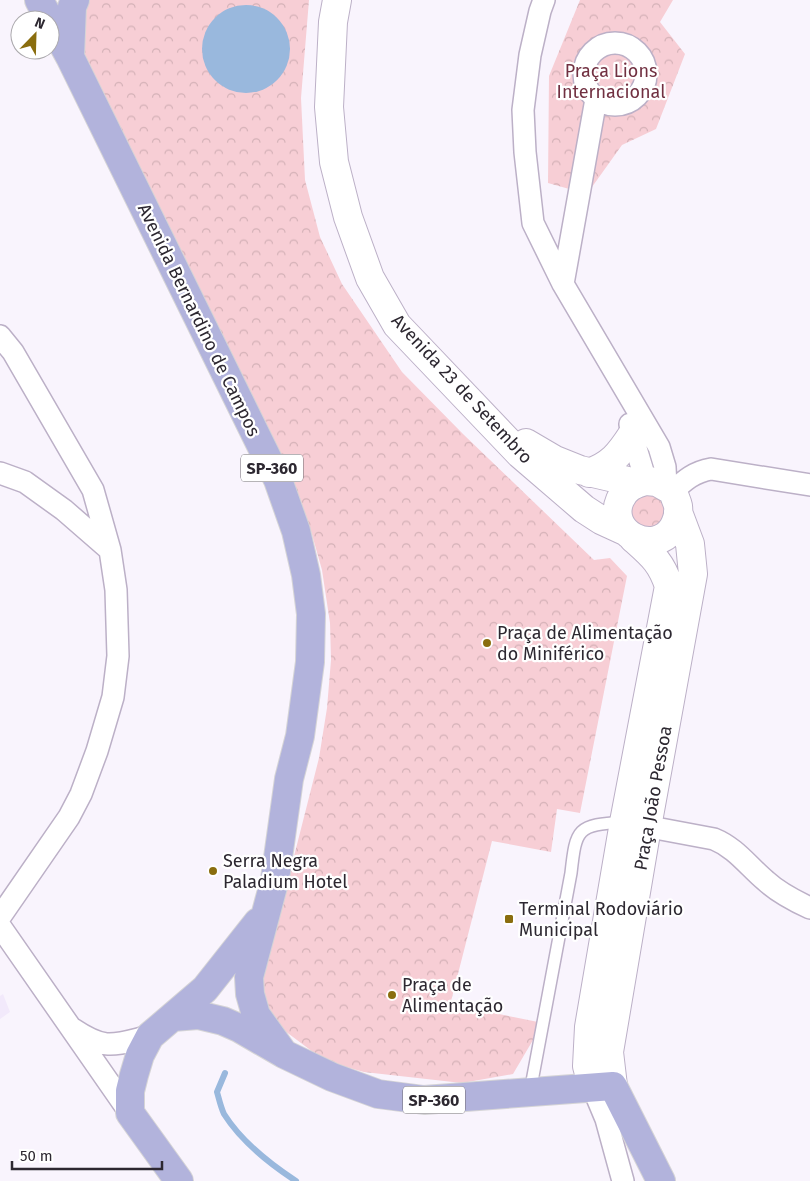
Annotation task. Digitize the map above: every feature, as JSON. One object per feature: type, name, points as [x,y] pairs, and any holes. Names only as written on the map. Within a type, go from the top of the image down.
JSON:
[{"type":"main road","name":"Avenida Bernardino de Campos","points":[[39,0],[70,57],[278,480],[296,531],[306,575],[311,614],[310,662],[300,736],[289,779],[275,879],[249,977],[250,994],[256,1016],[284,1054]]},
{"type":"main road","name":"Avenida Bernardino de Campos","points":[[70,57],[72,7],[75,0]]},
{"type":"main road","name":"Avenida Bernardino de Campos","points":[[173,1017],[204,989],[264,915]]},
{"type":"main road","name":"SP-360","points":[[130,1113],[130,1091],[134,1075],[140,1055],[150,1036],[173,1017],[198,1015],[223,1021],[239,1028],[284,1054],[332,1077],[378,1094],[424,1100],[603,1087]]},
{"type":"main road","points":[[603,1087],[661,1181]]},
{"type":"main road","points":[[130,1113],[179,1181]]},
{"type":"street","name":"Avenida 23 de Setembro","points":[[337,0],[333,22],[329,107],[334,162],[348,217],[370,278],[397,325],[520,454],[584,509],[629,534]]},
{"type":"street","points":[[539,4],[523,110],[525,152],[533,223],[563,284],[659,447],[665,467],[660,491]]},
{"type":"street","points":[[563,284],[596,99]]},
{"type":"street","points":[[0,336],[13,352],[93,490],[110,550],[116,590],[118,656],[113,697],[97,751],[81,794],[69,817],[0,917]]},
{"type":"street","points":[[630,397],[630,426],[632,435],[660,491],[677,522],[671,531],[663,537],[653,541],[643,541],[629,534],[620,523],[617,514],[618,504],[628,488],[660,491],[700,471],[711,469],[810,485]]},
{"type":"street","points":[[496,428],[555,460],[589,473],[660,491]]},
{"type":"street","points":[[589,473],[604,468],[614,459],[632,435]]},
{"type":"street","points":[[0,474],[25,482],[64,510],[110,550]]},
{"type":"street","name":"Praça João Pessoa","points":[[603,1087],[586,1066],[589,1027],[693,574],[690,544],[660,491]]},
{"type":"street","name":"Praça João Pessoa","points":[[629,534],[655,558],[664,571],[669,586],[635,825]]},
{"type":"street","points":[[635,825],[714,839],[737,853],[766,882],[788,897],[810,908]]},
{"type":"street","points":[[0,926],[130,1113]]},
{"type":"street","points":[[68,1026],[87,1038],[114,1045],[150,1036]]},
{"type":"street","points":[[603,1087],[606,1119],[623,1181]]},
{"type":"lane","points":[[530,1092],[571,873],[574,843],[579,833],[586,827],[601,824],[635,825]]},
{"type":"shaded area","points":[[3,994],[10,1012],[0,1019],[0,996]]},
{"type":"green space","points":[[88,0],[309,0],[301,98],[305,180],[320,237],[342,284],[402,372],[463,434],[594,560],[610,558],[627,576],[580,813],[557,809],[551,852],[492,841],[450,1005],[453,1008],[469,1008],[543,1023],[513,1074],[462,1083],[364,1072],[325,1061],[281,1028],[269,1011],[261,989],[263,969],[274,935],[319,758],[327,708],[331,660],[330,623],[322,570],[295,486],[93,75],[79,40]]},
{"type":"green space","name":"Praça Lions Internacional","points":[[580,0],[673,0],[660,22],[685,54],[656,129],[622,145],[587,194],[548,183],[549,76]]},
{"type":"green space","points":[[638,494],[656,494],[665,503],[664,522],[647,531],[631,521],[630,503]]},
{"type":"water","points":[[246,5],[263,8],[271,12],[283,24],[287,32],[290,49],[287,66],[283,74],[271,86],[263,90],[246,93],[229,90],[221,86],[209,74],[205,66],[202,49],[205,32],[209,24],[221,12],[229,8]]},
{"type":"waterway","points":[[225,1073],[217,1092],[224,1114],[257,1151],[296,1181]]},
{"type":"place","name":"Praça de Alimentação do Miniférico","points":[[487,643]]},
{"type":"place","name":"Serra Negra Paladium Hotel","points":[[213,871]]},
{"type":"place","name":"Terminal Rodoviário Municipal","points":[[509,919]]},
{"type":"place","name":"Praça de Alimentação","points":[[392,995]]}]
